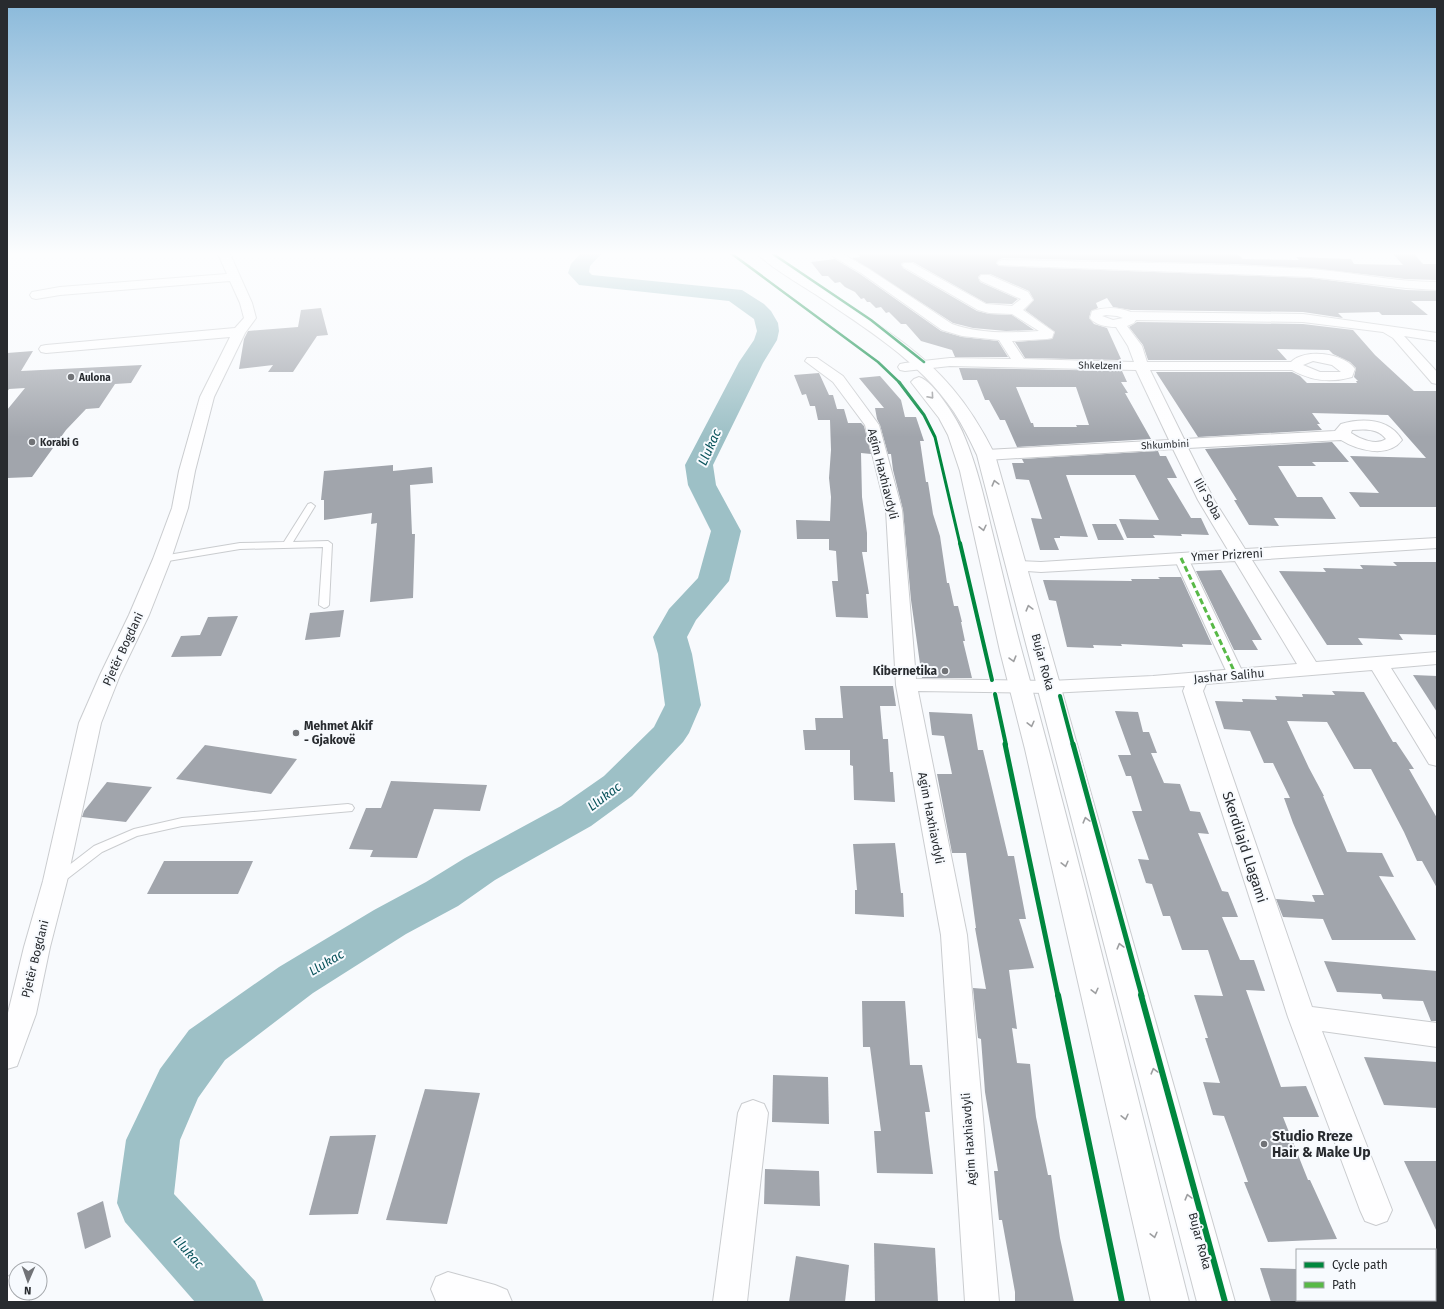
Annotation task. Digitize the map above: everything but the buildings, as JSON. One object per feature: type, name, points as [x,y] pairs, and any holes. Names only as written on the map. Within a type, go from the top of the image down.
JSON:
[{"type":"main road","points":[[836,315],[913,366]]},
{"type":"main road","points":[[854,315],[888,338],[913,366]]},
{"type":"main road","name":"Bujar Roka","points":[[913,366],[957,403],[972,425],[986,455],[1018,566],[1035,687],[1170,1302]]},
{"type":"main road","name":"Bujar Roka","points":[[913,366],[956,435],[963,452],[1035,687],[1216,1302]]},
{"type":"street","name":"Pjetër Bogdani","points":[[7,1057],[22,1014],[37,948],[55,882],[64,833],[90,723],[110,675],[139,615],[162,559],[180,508],[187,471],[207,397],[219,370],[240,332],[250,318],[249,315]]},
{"type":"street","points":[[930,315],[947,327],[962,332],[1003,337],[1047,335],[1048,332],[1023,315]]},
{"type":"street","name":"Ilir Soba","points":[[1310,668],[1206,500],[1146,378],[1135,346],[1123,320],[1303,318],[1387,329]]},
{"type":"street","points":[[1387,329],[1437,337]]},
{"type":"street","points":[[1387,329],[1398,336],[1437,380]]},
{"type":"street","points":[[46,349],[240,332]]},
{"type":"street","points":[[1003,337],[1020,363]]},
{"type":"street","name":"Agim Haxhiavdyli","points":[[812,361],[830,372],[838,379],[872,425],[894,510],[906,685],[954,935],[982,1302]]},
{"type":"street","name":"Shkelzeni","points":[[913,366],[950,362],[1142,366],[1295,366]]},
{"type":"street","name":"Shkumbini","points":[[986,455],[1178,443],[1344,435]]},
{"type":"street","name":"Ymer Prizreni","points":[[1018,566],[1041,567],[1437,543]]},
{"type":"street","points":[[1181,558],[1236,675]]},
{"type":"street","name":"Jashar Salihu","points":[[1035,687],[1153,682],[1437,658]]},
{"type":"street","points":[[1378,663],[1437,758]]},
{"type":"street","name":"Skerdilajd Llagami","points":[[1200,678],[1193,691],[1194,695],[1302,1017],[1376,1210]]},
{"type":"street","points":[[906,685],[1035,687]]},
{"type":"street","points":[[1302,1017],[1437,1035]]},
{"type":"street","points":[[730,1302],[753,1113]]},
{"type":"street","points":[[448,1289],[495,1302]]},
{"type":"lane","points":[[287,544],[311,506]]},
{"type":"lane","points":[[162,559],[240,546],[328,544],[324,605]]},
{"type":"lane","points":[[55,882],[98,849],[134,833],[182,822],[348,808]]},
{"type":"waterway","name":"Llukac","points":[[234,1302],[145,1203],[153,1140],[178,1085],[207,1045],[296,980],[390,922],[442,894],[480,869],[576,816],[618,786],[670,733],[683,705],[675,654],[670,637],[681,616],[713,581],[726,531],[702,485],[699,465],[751,362],[766,340],[768,331],[767,323],[762,315]]},
{"type":"marked path","points":[[1181,558],[1236,675]]},
{"type":"cycle path","points":[[815,315],[878,362],[903,386],[924,415],[935,437],[992,680]]},
{"type":"cycle path","points":[[864,315],[924,362]]},
{"type":"cycle path","points":[[995,694],[1122,1302]]},
{"type":"cycle path","points":[[1060,696],[1225,1302]]},
{"type":"place","name":"Aulona","points":[[71,377]]},
{"type":"place","name":"Korabi G","points":[[32,442]]},
{"type":"place","name":"Kibernetika","points":[[945,671]]},
{"type":"place","name":"Mehmet Akif - Gjakovë","points":[[296,733]]},
{"type":"place","name":"Studio Rreze Hair & Make Up","points":[[1264,1144]]}]
